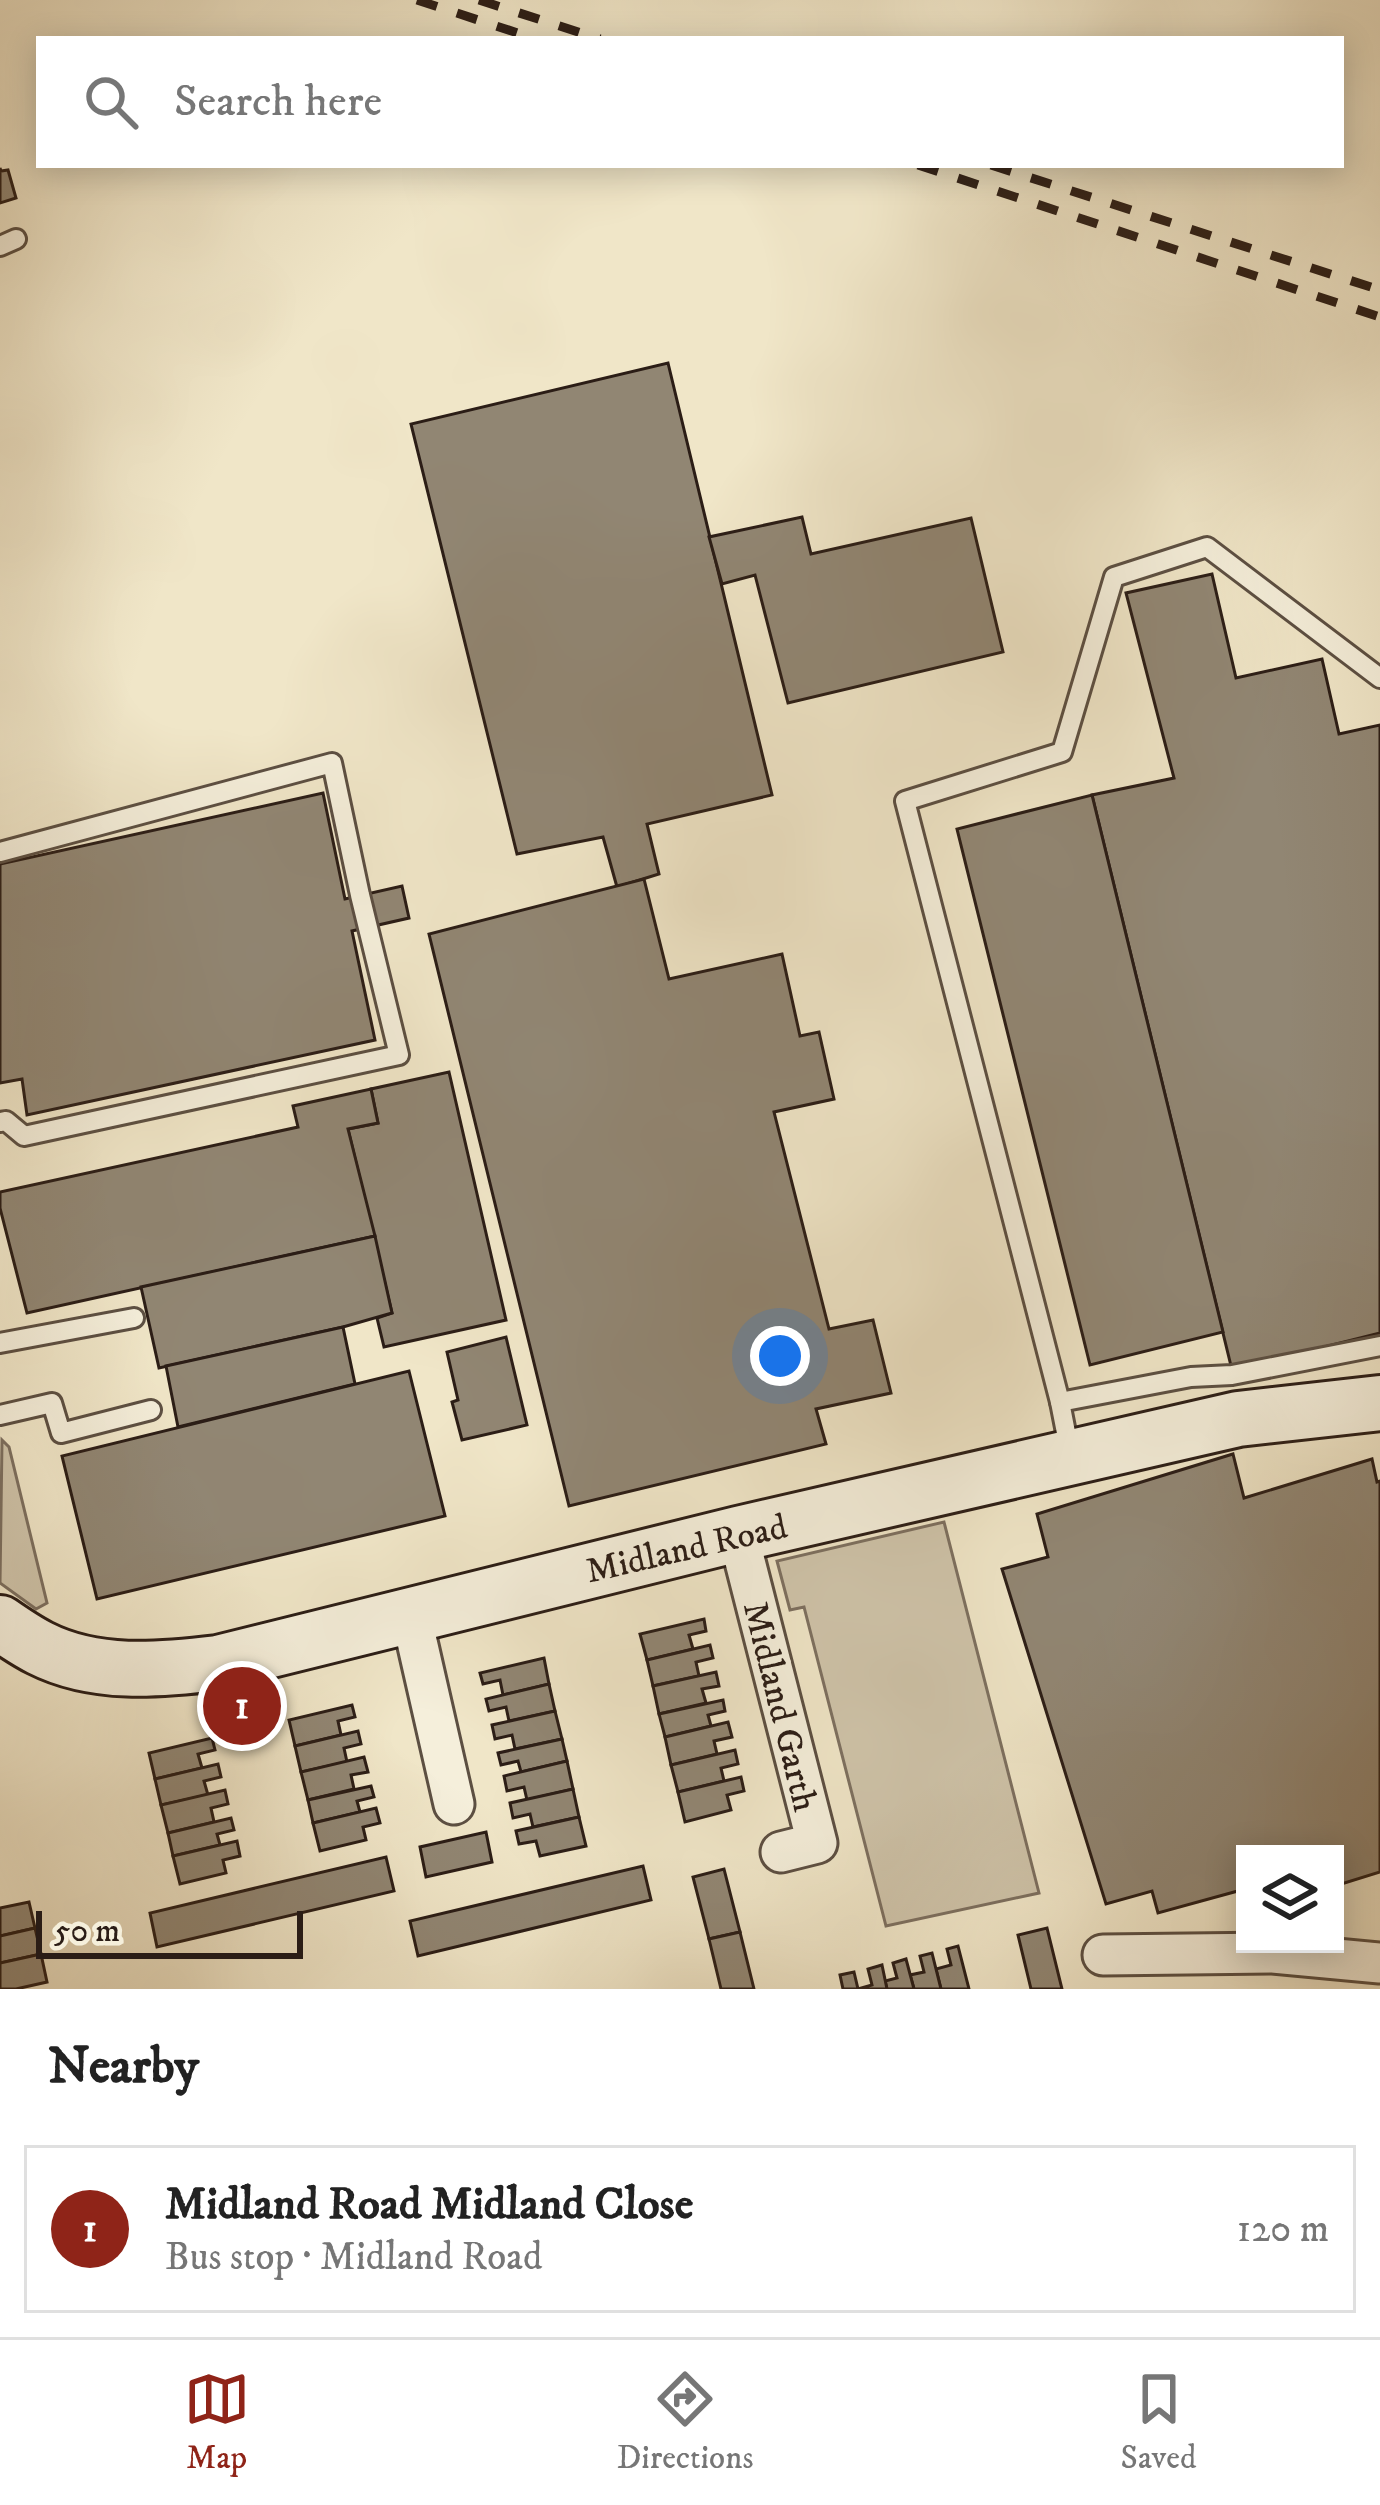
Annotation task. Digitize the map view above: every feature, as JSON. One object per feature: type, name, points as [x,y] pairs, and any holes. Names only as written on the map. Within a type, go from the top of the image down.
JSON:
[{"type":"street","name":"Midland Road","points":[[0,1623],[42,1649],[106,1667],[156,1670],[218,1663],[738,1534],[1238,1418],[1380,1403]]},
{"type":"street","name":"Midland Garth","points":[[738,1534],[817,1843],[781,1852]]},
{"type":"street","points":[[411,1615],[454,1804]]},
{"type":"street","points":[[1102,1954],[1274,1952],[1380,1963]]},
{"type":"lane","points":[[1071,1458],[905,801],[1062,752],[1114,577],[1207,547],[1380,678]]},
{"type":"lane","points":[[0,852],[332,763],[399,1055],[24,1136],[5,1120],[0,1122]]},
{"type":"lane","points":[[0,1343],[134,1318]]},
{"type":"lane","points":[[1060,1402],[1380,1346]]},
{"type":"lane","points":[[0,1415],[52,1403],[61,1433],[151,1410]]},
{"type":"shaded area","points":[[2,1440],[9,1447],[47,1603],[36,1609],[0,1583]]},
{"type":"shaded area","points":[[944,1522],[1039,1893],[886,1926],[804,1607],[790,1610],[777,1561]]},
{"type":"building","points":[[0,168],[8,170],[16,198],[0,203]]},
{"type":"building","points":[[668,363],[772,795],[647,824],[659,874],[617,887],[603,837],[517,854],[411,424]]},
{"type":"building","points":[[802,517],[811,554],[971,518],[1003,652],[788,703],[755,575],[722,584],[709,537]]},
{"type":"building","points":[[1212,574],[1236,678],[1322,659],[1339,734],[1380,725],[1380,1333],[1232,1370],[1092,795],[1174,778],[1126,593]]},
{"type":"building","points":[[323,793],[345,899],[402,886],[409,918],[352,931],[375,1040],[27,1115],[22,1079],[0,1083],[0,864]]},
{"type":"building","points":[[1092,795],[1223,1332],[1090,1365],[957,829]]},
{"type":"building","points":[[644,879],[669,979],[782,954],[800,1036],[819,1032],[834,1099],[774,1112],[829,1329],[873,1320],[891,1393],[816,1409],[826,1444],[569,1506],[429,934]]},
{"type":"building","points":[[449,1072],[506,1320],[384,1347],[377,1318],[392,1313],[348,1129],[378,1123],[371,1089]]},
{"type":"building","points":[[371,1089],[378,1123],[348,1129],[375,1236],[27,1313],[0,1192],[298,1127],[293,1106]]},
{"type":"building","points":[[375,1236],[392,1313],[159,1368],[141,1287]]},
{"type":"building","points":[[343,1327],[355,1384],[178,1427],[166,1366]]},
{"type":"building","points":[[506,1337],[527,1425],[462,1440],[447,1352]]},
{"type":"building","points":[[409,1371],[445,1516],[97,1599],[62,1456]]},
{"type":"building","points":[[1233,1454],[1244,1498],[1372,1459],[1380,1481],[1380,1872],[1344,1883],[1344,1845],[1236,1845],[1236,1891],[1158,1913],[1152,1891],[1106,1904],[1002,1569],[1048,1557],[1037,1514]]},
{"type":"building","points":[[704,1619],[706,1631],[689,1635],[693,1649],[647,1660],[640,1634]]},
{"type":"building","points":[[710,1645],[713,1658],[696,1662],[699,1676],[653,1686],[647,1660]]},
{"type":"building","points":[[544,1658],[549,1684],[503,1695],[500,1680],[483,1684],[480,1673]]},
{"type":"building","points":[[716,1672],[719,1686],[702,1689],[706,1703],[659,1714],[653,1686]]},
{"type":"building","points":[[549,1684],[555,1711],[509,1721],[506,1707],[489,1711],[486,1699]]},
{"type":"building","points":[[723,1700],[725,1711],[708,1715],[711,1726],[665,1737],[659,1714]]},
{"type":"building","points":[[352,1705],[355,1717],[338,1721],[341,1735],[295,1746],[289,1720]]},
{"type":"building","points":[[555,1711],[562,1739],[515,1749],[512,1735],[495,1739],[492,1725]]},
{"type":"building","points":[[728,1722],[732,1737],[714,1741],[717,1754],[671,1765],[665,1737]]},
{"type":"building","points":[[358,1731],[361,1744],[344,1748],[347,1762],[301,1772],[295,1746]]},
{"type":"building","points":[[212,1738],[215,1750],[198,1754],[202,1768],[155,1779],[149,1753]]},
{"type":"building","points":[[562,1739],[567,1761],[521,1772],[518,1761],[501,1765],[498,1753]]},
{"type":"building","points":[[735,1750],[738,1764],[721,1768],[724,1781],[678,1792],[671,1765]]},
{"type":"building","points":[[364,1757],[368,1772],[351,1775],[354,1789],[308,1800],[301,1772]]},
{"type":"building","points":[[567,1761],[573,1789],[527,1800],[524,1787],[507,1791],[504,1776]]},
{"type":"building","points":[[218,1764],[221,1777],[204,1781],[208,1795],[161,1805],[155,1779]]},
{"type":"building","points":[[741,1777],[744,1791],[727,1795],[731,1810],[685,1822],[678,1792]]},
{"type":"building","points":[[371,1786],[374,1797],[357,1801],[360,1812],[313,1823],[308,1800]]},
{"type":"building","points":[[573,1789],[579,1817],[533,1827],[530,1814],[513,1818],[510,1803]]},
{"type":"building","points":[[225,1790],[228,1804],[211,1808],[214,1822],[168,1833],[161,1805]]},
{"type":"building","points":[[376,1808],[380,1823],[363,1827],[366,1840],[320,1851],[313,1823]]},
{"type":"building","points":[[579,1817],[586,1846],[540,1856],[536,1841],[519,1844],[516,1831]]},
{"type":"building","points":[[231,1818],[234,1830],[217,1834],[220,1845],[173,1856],[168,1833]]},
{"type":"building","points":[[486,1832],[492,1862],[426,1877],[420,1847]]},
{"type":"building","points":[[237,1841],[240,1856],[223,1860],[226,1873],[180,1884],[173,1856]]},
{"type":"building","points":[[386,1857],[394,1891],[157,1947],[150,1913]]},
{"type":"building","points":[[643,1866],[651,1900],[418,1956],[410,1921]]},
{"type":"building","points":[[724,1869],[740,1932],[709,1939],[693,1877]]},
{"type":"building","points":[[29,1902],[35,1928],[0,1936],[0,1908]]},
{"type":"building","points":[[35,1928],[41,1954],[0,1963],[0,1936]]},
{"type":"building","points":[[1047,1928],[1062,1989],[1031,1989],[1018,1935]]},
{"type":"building","points":[[740,1932],[754,1989],[721,1989],[709,1939]]},
{"type":"building","points":[[958,1946],[969,1989],[941,1989],[936,1969],[951,1965],[947,1949]]},
{"type":"building","points":[[932,1953],[941,1989],[914,1989],[910,1975],[924,1972],[920,1956]]},
{"type":"building","points":[[41,1954],[47,1982],[0,1989],[0,1963]]},
{"type":"building","points":[[906,1959],[914,1989],[887,1989],[885,1981],[897,1978],[893,1963]]},
{"type":"building","points":[[882,1965],[887,1989],[858,1989],[872,1985],[868,1969]]},
{"type":"building","points":[[854,1972],[858,1989],[843,1989],[840,1975]]},
{"type":"railway","points":[[417,0],[527,36]]},
{"type":"railway","points":[[479,0],[591,36]]},
{"type":"railway","points":[[927,168],[1380,317]]},
{"type":"railway","points":[[1000,168],[1380,290]]},
{"type":"place","name":"Midland Road Midland Close","points":[[242,1706]]}]
